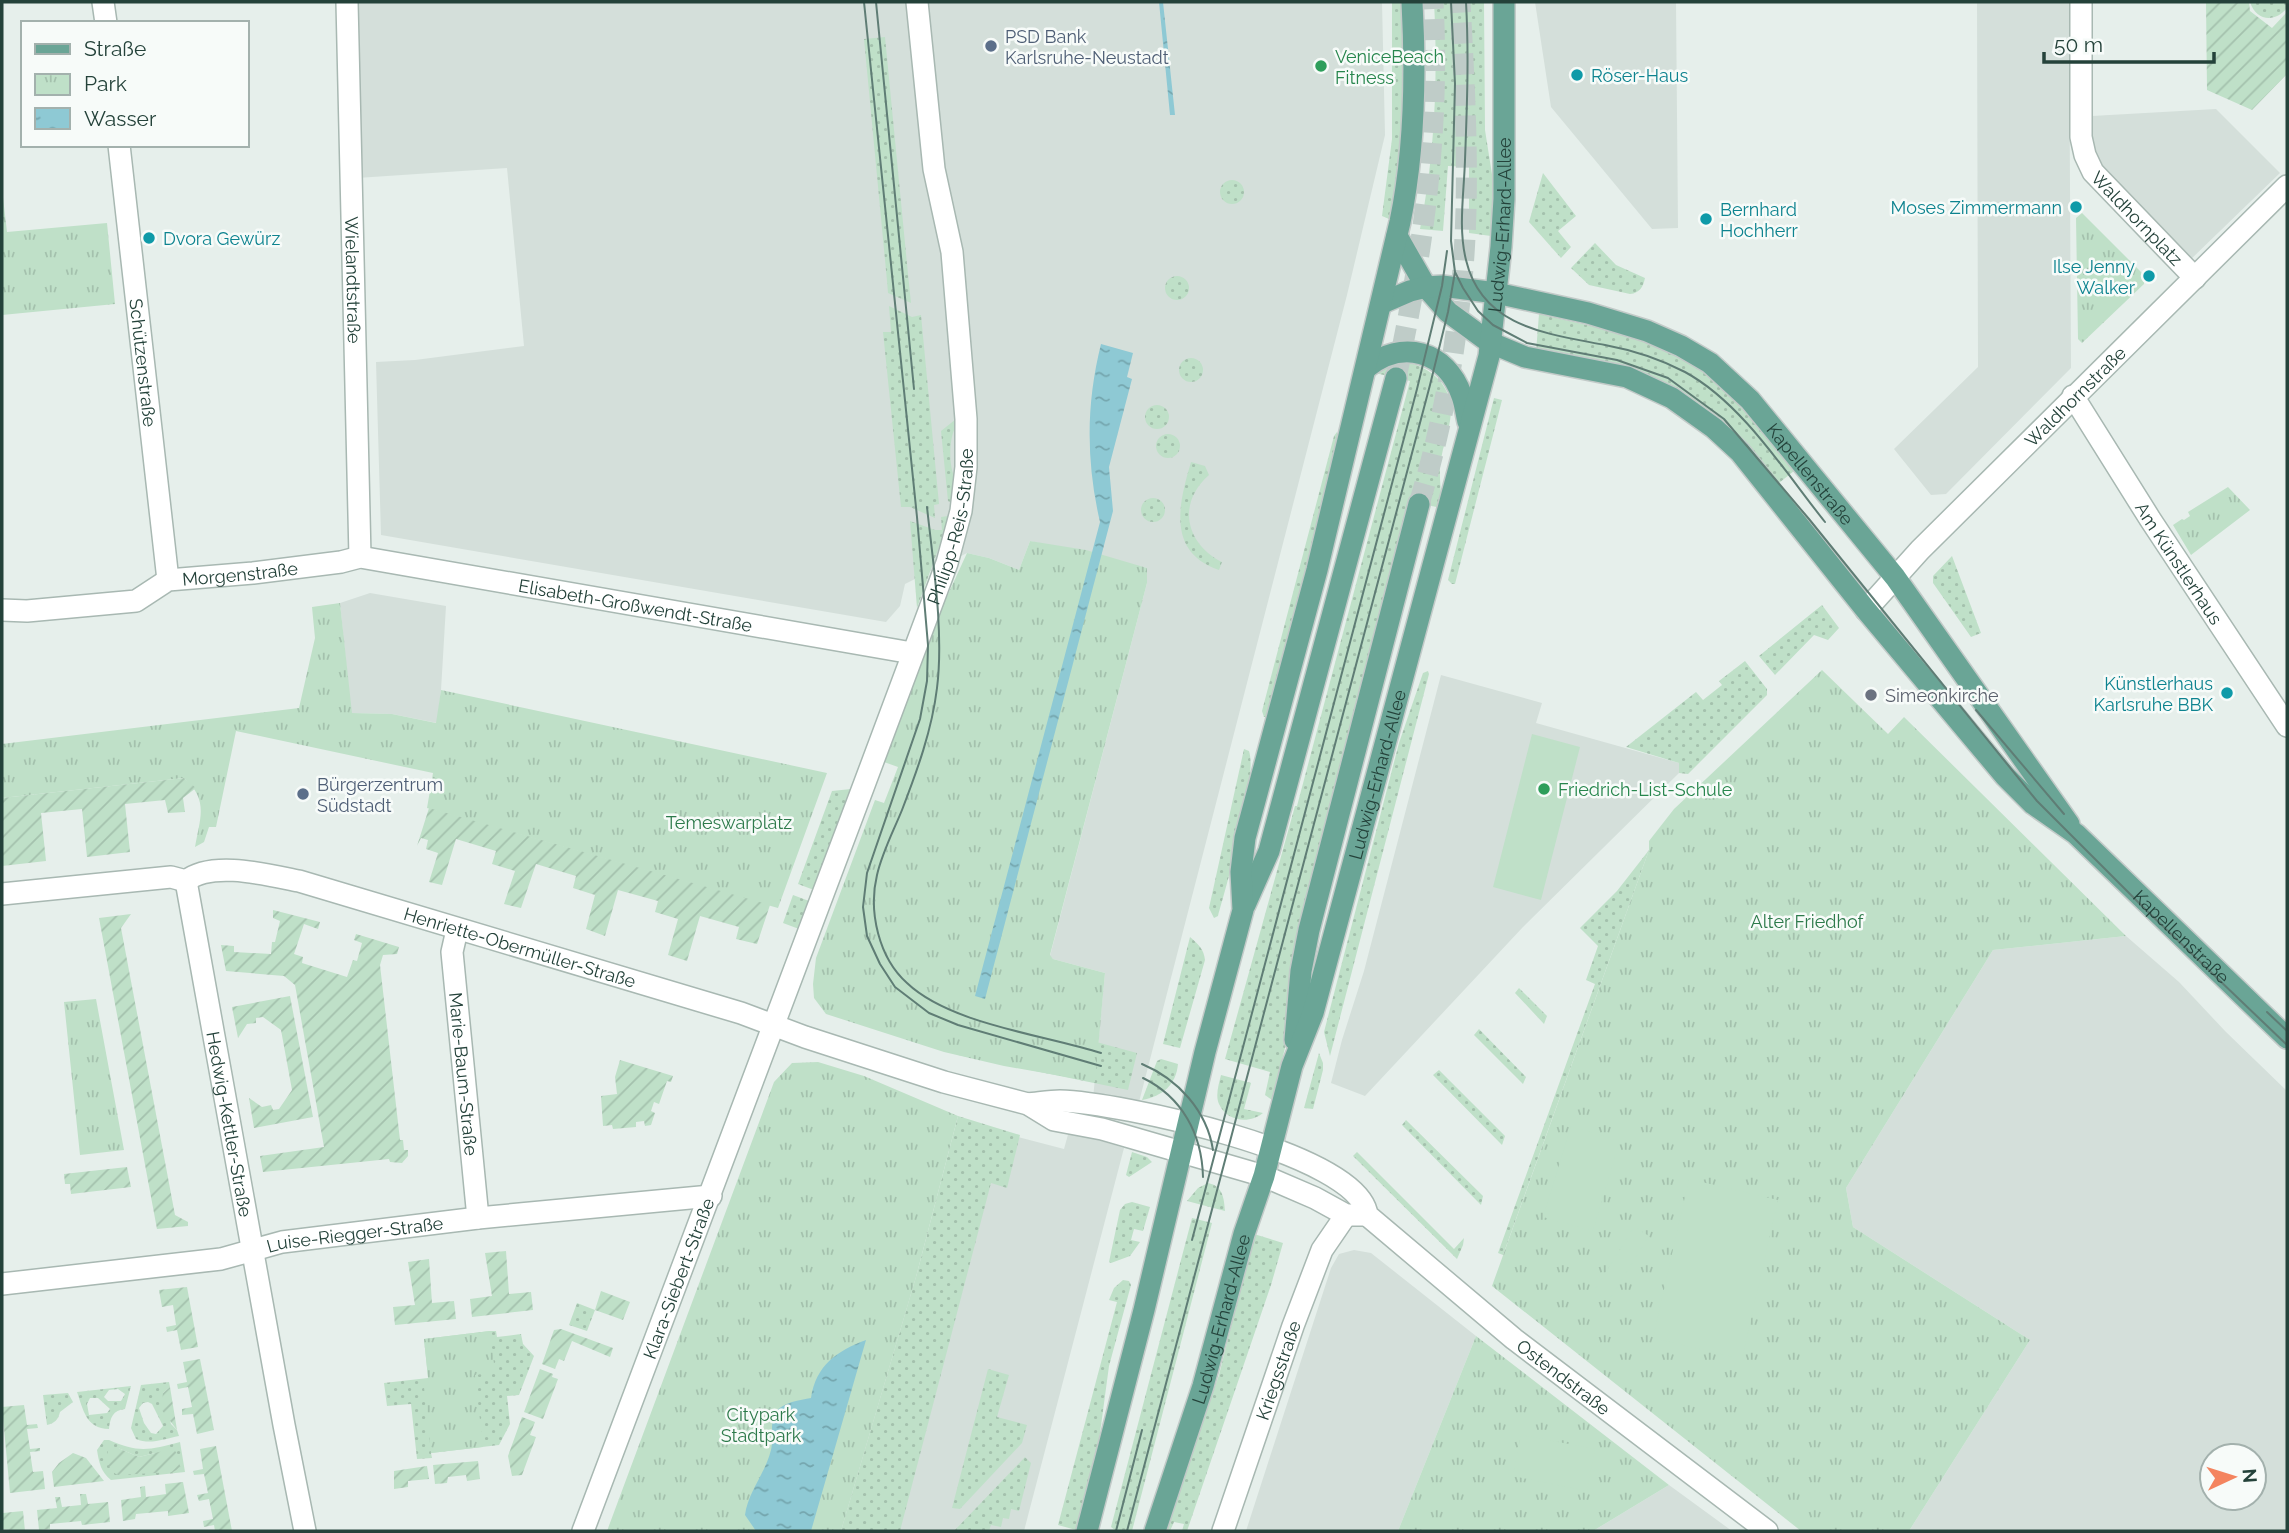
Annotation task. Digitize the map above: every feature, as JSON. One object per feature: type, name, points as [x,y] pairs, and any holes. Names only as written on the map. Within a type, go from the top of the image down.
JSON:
[{"type":"main road","points":[[1243,910],[1241,872],[1245,838],[1317,570],[1405,199],[1412,125],[1412,2]]},
{"type":"main road","name":"Ludwig-Erhard-Allee","points":[[1155,1531],[1203,1386],[1244,1234],[1264,1176],[1292,1066],[1313,1013],[1489,356],[1504,177],[1504,2]]},
{"type":"main road","name":"Kapellenstraße","points":[[1397,236],[1426,287],[1448,312],[1489,342],[1525,357],[1627,377],[1647,385],[1692,411],[1740,452],[1866,610],[2006,776],[2033,804],[2076,834],[2287,1038]]},
{"type":"main road","name":"Kapellenstraße","points":[[1382,303],[1426,287],[1442,286],[1496,293],[1588,313],[1647,331],[1710,363],[1737,386],[1762,414],[1895,577],[2076,834]]},
{"type":"main road","points":[[1366,368],[1389,354],[1401,352],[1425,355],[1436,360],[1453,378],[1462,396],[1469,431]]},
{"type":"main road","points":[[1087,1531],[1144,1310],[1205,1052],[1243,910],[1269,851],[1396,378]]},
{"type":"main road","points":[[1292,1066],[1301,971],[1307,939],[1419,504]]},
{"type":"street","points":[[103,2],[106,21]]},
{"type":"street","name":"Wielandtstraße","points":[[347,2],[360,557]]},
{"type":"street","name":"Philipp-Reis-Straße","points":[[775,1026],[956,534],[964,489],[967,442],[952,252],[934,169],[917,2]]},
{"type":"street","name":"Waldhornplatz","points":[[2081,2],[2081,136],[2085,155],[2100,179],[2195,278]]},
{"type":"street","name":"Schützenstraße","points":[[119,147],[168,580]]},
{"type":"street","name":"Waldhornstraße","points":[[1866,610],[2073,396],[2287,186]]},
{"type":"street","name":"Am Künstlerhaus","points":[[2073,396],[2150,519],[2287,726]]},
{"type":"street","name":"Morgenstraße","points":[[2,610],[27,611],[136,601],[168,580],[253,573],[341,562],[360,557]]},
{"type":"street","name":"Elisabeth-Großwendt-Straße","points":[[360,557],[912,653]]},
{"type":"street","name":"Henriette-Obermüller-Straße","points":[[2,894],[171,877],[186,881],[201,872],[245,871],[299,881],[741,1013],[944,1082],[1028,1104],[1054,1120],[1102,1129],[1182,1153]]},
{"type":"street","name":"Hedwig-Kettler-Straße","points":[[186,881],[305,1531]]},
{"type":"street","name":"Marie-Baum-Straße","points":[[457,929],[452,952],[478,1218]]},
{"type":"street","name":"Klara-Siebert-Straße","points":[[583,1531],[775,1026]]},
{"type":"street","name":"Henriette-Obermüller-Straße","points":[[1028,1104],[1061,1101],[1135,1111],[1272,1146]]},
{"type":"street","name":"Ostendstraße","points":[[1272,1146],[1315,1165],[1354,1191],[1366,1206],[1357,1215]]},
{"type":"street","name":"Ostendstraße","points":[[1182,1153],[1264,1176],[1357,1215],[1514,1339],[1767,1531]]},
{"type":"street","name":"Luise-Riegger-Straße","points":[[2,1283],[221,1259],[282,1242],[478,1218],[711,1196]]},
{"type":"street","name":"Kriegsstraße","points":[[1223,1531],[1322,1250],[1357,1215]]},
{"type":"shaded area","points":[[355,2],[1382,2],[1385,135],[1347,295],[1138,1106],[1093,1099],[1105,973],[1050,956],[1147,583],[1147,568],[1030,541],[1019,570],[967,553],[905,584],[900,606],[886,622],[381,535],[376,362],[415,360],[524,346],[507,168],[357,178]]},
{"type":"shaded area","points":[[1535,2],[1676,2],[1678,228],[1652,229],[1551,107]]},
{"type":"shaded area","points":[[1977,2],[2069,2],[2071,368],[1946,494],[1931,495],[1894,449],[1978,367]]},
{"type":"shaded area","points":[[2216,109],[2280,173],[2188,262],[2106,176],[2091,144],[2092,116]]},
{"type":"shaded area","points":[[370,593],[446,606],[437,723],[392,714],[351,713],[340,603]]},
{"type":"shaded area","name":"Friedrich-List-Schule","points":[[1441,675],[1542,703],[1536,723],[1679,763],[1679,773],[1523,927],[1365,1096],[1331,1083],[1364,971]]},
{"type":"shaded area","points":[[2126,936],[2179,982],[2287,1091],[2287,1531],[1909,1531],[2030,1340],[1853,1227],[1846,1188],[1993,950]]},
{"type":"shaded area","points":[[1069,1131],[1124,1148],[1024,1531],[841,1531],[916,1277],[1018,1137],[1064,1149]]},
{"type":"shaded area","points":[[1354,1250],[1371,1253],[1476,1336],[1398,1531],[1246,1531],[1331,1268],[1339,1254]]},
{"type":"shaded area","points":[[1669,1485],[1732,1531],[1593,1531]]},
{"type":"green space","points":[[1392,2],[1401,2],[1403,83],[1401,138],[1389,219],[1382,216],[1392,139]]},
{"type":"green space","points":[[1434,2],[1484,2],[1485,130],[1494,187],[1491,236],[1469,233],[1469,167],[1448,166],[1443,231],[1420,229],[1434,116]]},
{"type":"green space","points":[[2206,2],[2249,2],[2250,11],[2272,28],[2287,12],[2287,74],[2252,110],[2207,90]]},
{"type":"green space","points":[[2250,2],[2287,2],[2287,8],[2277,16],[2266,18],[2257,13]]},
{"type":"green space","points":[[885,37],[911,303],[888,293],[864,39]]},
{"type":"green space","points":[[1543,173],[1576,216],[1558,231],[1571,247],[1561,258],[1529,222]]},
{"type":"green space","points":[[1232,180],[1243,187],[1244,192],[1237,203],[1232,204],[1221,197],[1220,192],[1227,181]]},
{"type":"green space","points":[[2,189],[7,232],[107,223],[115,304],[2,315]]},
{"type":"green space","points":[[2082,213],[2144,275],[2144,284],[2082,343],[2078,339],[2076,218]]},
{"type":"green space","points":[[1595,243],[1616,265],[1645,278],[1639,291],[1630,294],[1589,285],[1571,268]]},
{"type":"green space","points":[[1177,276],[1188,283],[1189,288],[1182,299],[1177,300],[1166,293],[1165,288],[1172,277]]},
{"type":"green space","points":[[889,306],[912,317],[921,315],[939,504],[934,505],[935,518],[910,507],[901,507],[883,332],[891,332]]},
{"type":"green space","points":[[1539,314],[1627,336],[1690,363],[1733,397],[1794,471],[1775,486],[1711,415],[1536,352]]},
{"type":"green space","points":[[1191,358],[1202,365],[1203,370],[1196,381],[1191,382],[1180,375],[1179,370],[1186,359]]},
{"type":"green space","points":[[1400,361],[1422,367],[1431,373],[1445,388],[1449,398],[1450,421],[1440,465],[1441,508],[1409,501],[1298,927],[1302,928],[1288,1036],[1272,1100],[1265,1095],[1270,1072],[1225,1059],[1297,806],[1410,381],[1375,373]]},
{"type":"green space","points":[[1494,398],[1502,400],[1455,584],[1452,584],[1448,580]]},
{"type":"green space","points":[[1157,405],[1168,412],[1169,417],[1162,428],[1157,429],[1146,422],[1145,417],[1152,406]]},
{"type":"green space","points":[[956,419],[950,451],[955,477],[952,503],[948,501],[941,431]]},
{"type":"green space","points":[[1337,432],[1317,537],[1268,717],[1264,717],[1262,711]]},
{"type":"green space","points":[[1168,434],[1179,441],[1180,446],[1173,457],[1168,458],[1157,451],[1156,446],[1163,435]]},
{"type":"green space","points":[[1191,462],[1205,466],[1209,475],[1192,498],[1189,510],[1193,534],[1210,554],[1222,562],[1219,570],[1202,562],[1184,539],[1181,509]]},
{"type":"green space","points":[[2228,487],[2250,510],[2191,555],[2173,525],[2190,516],[2188,512]]},
{"type":"green space","points":[[1153,498],[1164,505],[1165,510],[1158,521],[1153,522],[1142,515],[1141,510],[1148,499]]},
{"type":"green space","points":[[948,516],[917,608],[910,521],[942,530],[941,517]]},
{"type":"green space","points":[[1030,541],[1086,550],[1147,568],[1147,583],[1050,955],[1053,959],[1105,973],[1095,1082],[944,1052],[826,1014],[814,998],[816,958],[875,800],[884,803],[898,767],[884,762],[944,603],[967,553],[1019,570]]},
{"type":"green space","points":[[1952,556],[1981,633],[1971,637],[1933,583],[1933,576]]},
{"type":"green space","name":"Temeswarplatz","points":[[340,603],[352,713],[392,714],[436,723],[441,690],[827,773],[778,908],[427,808],[433,773],[236,731],[216,827],[209,827],[204,842],[195,847],[200,802],[192,786],[184,778],[2,798],[2,744],[299,708],[315,638],[312,607]]},
{"type":"green space","points":[[1822,605],[1839,628],[1828,640],[1814,635],[1775,675],[1759,656]]},
{"type":"green space","points":[[1745,661],[1767,689],[1767,695],[1688,774],[1679,773],[1679,763],[1626,747],[1696,692],[1703,700],[1722,685],[1719,681]]},
{"type":"green space","name":"Alter Friedhof","points":[[1822,670],[1888,734],[1904,717],[2126,936],[1993,950],[1846,1188],[1853,1227],[2030,1340],[1909,1531],[1801,1531],[1492,1286],[1649,850],[1649,841],[1674,809]]},
{"type":"green space","points":[[1428,671],[1330,1056],[1324,1032],[1399,743],[1423,673]]},
{"type":"green space","name":"Friedrich-List-Schule","points":[[1532,734],[1580,747],[1541,900],[1493,887]]},
{"type":"green space","points":[[1244,749],[1249,751],[1251,764],[1246,806],[1218,916],[1214,918],[1209,908]]},
{"type":"green space","points":[[184,778],[196,788],[183,798],[185,812],[168,813],[165,800],[125,804],[130,852],[87,857],[82,809],[41,813],[46,861],[2,866],[2,798]]},
{"type":"green space","points":[[851,789],[814,890],[798,884],[832,791]]},
{"type":"green space","points":[[429,808],[770,905],[757,944],[736,939],[739,927],[700,916],[687,961],[668,955],[678,919],[655,912],[658,901],[618,890],[605,936],[586,929],[595,895],[573,888],[576,876],[536,864],[521,908],[504,904],[515,871],[492,864],[496,851],[456,839],[442,885],[429,882],[438,853],[426,849],[428,840],[421,838],[417,846]]},
{"type":"green space","points":[[1649,850],[1503,1255],[1498,1253],[1595,984],[1586,980],[1598,946],[1580,928],[1617,891]]},
{"type":"green space","points":[[793,895],[809,901],[799,929],[783,923]]},
{"type":"green space","points":[[273,910],[320,922],[318,929],[304,924],[294,954],[303,957],[302,963],[347,977],[353,960],[357,961],[362,943],[354,940],[356,934],[399,947],[397,954],[383,955],[380,965],[400,1140],[403,1140],[404,1150],[408,1150],[408,1156],[402,1163],[390,1162],[389,1159],[263,1172],[260,1156],[324,1147],[295,985],[284,976],[226,971],[221,945],[234,946],[234,952],[271,954],[272,942],[275,942],[280,921],[273,918]]},
{"type":"green space","points":[[131,914],[121,928],[175,1215],[188,1222],[188,1226],[157,1229],[99,918]]},
{"type":"green space","points":[[1190,937],[1202,950],[1205,960],[1180,1048],[1163,1044]]},
{"type":"green space","points":[[1519,988],[1547,1016],[1544,1024],[1515,993]]},
{"type":"green space","points":[[290,996],[313,1117],[254,1128],[249,1098],[262,1107],[271,1105],[273,1110],[279,1109],[292,1090],[281,1030],[263,1017],[256,1018],[256,1023],[247,1024],[238,1038],[232,1007]]},
{"type":"green space","points":[[96,999],[124,1150],[80,1155],[64,1002]]},
{"type":"green space","points":[[971,1008],[1137,1053],[1128,1090],[958,1055]]},
{"type":"green space","points":[[1479,1029],[1526,1077],[1523,1084],[1474,1035]]},
{"type":"green space","points":[[1319,1053],[1323,1070],[1313,1109],[1304,1108]]},
{"type":"green space","points":[[1161,1059],[1178,1064],[1174,1078],[1162,1092],[1142,1100],[1157,1061]]},
{"type":"green space","points":[[620,1060],[673,1076],[671,1082],[667,1081],[659,1104],[654,1102],[651,1111],[655,1113],[651,1125],[645,1126],[644,1121],[636,1122],[636,1127],[613,1129],[612,1125],[603,1126],[601,1096],[617,1094],[615,1077]]},
{"type":"green space","name":"Citypark Stadtpark","points":[[818,1062],[864,1076],[958,1116],[916,1277],[841,1531],[607,1531],[774,1082],[792,1063]]},
{"type":"green space","points":[[1439,1070],[1505,1136],[1502,1145],[1433,1075]]},
{"type":"green space","points":[[1221,1075],[1251,1083],[1244,1109],[1263,1113],[1245,1120],[1227,1115],[1218,1101]]},
{"type":"green space","points":[[958,1116],[1020,1135],[1007,1188],[991,1183],[900,1531],[841,1531],[916,1277]]},
{"type":"green space","points":[[1406,1120],[1483,1196],[1481,1205],[1402,1125]]},
{"type":"green space","points":[[1571,1126],[1620,1141],[1593,1231],[1543,1217]]},
{"type":"green space","points":[[1132,1152],[1147,1157],[1152,1162],[1129,1177],[1126,1175]]},
{"type":"green space","points":[[1357,1152],[1454,1249],[1464,1238],[1457,1259],[1353,1156]]},
{"type":"green space","points":[[127,1167],[131,1187],[71,1194],[70,1184],[65,1184],[64,1174]]},
{"type":"green space","points":[[1689,1179],[1778,1200],[1742,1359],[1653,1338]]},
{"type":"green space","points":[[1208,1183],[1220,1190],[1225,1211],[1187,1201],[1198,1188]]},
{"type":"green space","points":[[1132,1202],[1150,1207],[1143,1231],[1134,1229],[1131,1240],[1140,1242],[1130,1256],[1111,1263],[1109,1262],[1120,1210],[1125,1204]]},
{"type":"green space","points":[[1192,1218],[1212,1223],[1132,1531],[1116,1531],[1111,1527]]},
{"type":"green space","points":[[1634,1227],[1649,1236],[1609,1300],[1594,1291]]},
{"type":"green space","points":[[1254,1234],[1283,1243],[1271,1285],[1187,1531],[1182,1531],[1184,1524],[1174,1522],[1170,1531],[1167,1531],[1219,1375]]},
{"type":"green space","points":[[506,1251],[509,1294],[531,1292],[533,1310],[472,1317],[470,1299],[492,1296],[485,1253]]},
{"type":"green space","points":[[429,1259],[432,1303],[454,1301],[456,1319],[395,1325],[393,1307],[415,1305],[408,1262]]},
{"type":"green space","points":[[1123,1280],[1129,1281],[1131,1285],[1109,1366],[1098,1448],[1076,1530],[1058,1525],[1117,1302],[1109,1300],[1114,1288]]},
{"type":"green space","points":[[187,1287],[198,1347],[181,1350],[177,1330],[167,1332],[166,1327],[176,1325],[173,1305],[162,1307],[159,1290]]},
{"type":"green space","points":[[601,1291],[630,1302],[623,1320],[595,1310]]},
{"type":"green space","points":[[577,1303],[595,1310],[587,1331],[569,1325]]},
{"type":"green space","points":[[561,1329],[613,1348],[610,1357],[572,1341],[564,1361],[559,1359],[555,1369],[542,1364],[554,1330]]},
{"type":"green space","points":[[490,1331],[495,1372],[475,1375],[483,1447],[431,1453],[424,1387],[429,1386],[424,1339]]},
{"type":"green space","points":[[496,1331],[497,1337],[521,1334],[523,1344],[534,1356],[519,1395],[507,1396],[510,1424],[499,1445],[431,1453],[432,1458],[417,1459],[411,1404],[387,1406],[384,1383],[428,1378],[424,1339]]},
{"type":"green space","points":[[1476,1336],[1669,1485],[1593,1531],[1398,1531]]},
{"type":"green space","points":[[200,1359],[214,1430],[197,1434],[193,1414],[182,1415],[182,1409],[192,1407],[188,1387],[178,1389],[177,1384],[187,1382],[183,1362]]},
{"type":"green space","points":[[540,1369],[558,1379],[543,1419],[524,1412]]},
{"type":"green space","points":[[988,1369],[1009,1375],[997,1417],[1027,1425],[1022,1443],[960,1509],[952,1508]]},
{"type":"green space","points":[[169,1382],[170,1387],[163,1393],[171,1424],[179,1436],[152,1441],[136,1439],[131,1428],[141,1385]],"holes":[[[143,1403],[152,1404],[163,1426],[156,1434],[151,1433],[144,1423],[139,1408]]]},
{"type":"green space","points":[[131,1386],[125,1409],[113,1415],[109,1429],[90,1422],[77,1392]],"holes":[[[118,1389],[125,1394],[121,1401],[108,1401],[104,1397],[109,1390]],[[90,1398],[98,1398],[110,1409],[107,1413],[89,1415],[87,1404]]]},
{"type":"green space","points":[[170,1387],[177,1430],[161,1409],[163,1393]]},
{"type":"green space","points":[[68,1393],[73,1402],[60,1412],[56,1421],[47,1425],[43,1395]]},
{"type":"green space","points":[[24,1405],[27,1425],[37,1424],[38,1428],[27,1429],[30,1449],[40,1448],[40,1451],[30,1452],[33,1472],[43,1471],[45,1489],[10,1493],[2,1407]]},
{"type":"green space","points":[[522,1417],[535,1422],[530,1435],[536,1437],[522,1475],[512,1476],[508,1456]]},
{"type":"green space","points":[[1521,1435],[1595,1449],[1587,1491],[1513,1476]]},
{"type":"green space","points":[[104,1440],[144,1449],[180,1442],[185,1472],[111,1480],[101,1467],[97,1450]],"holes":[[[118,1448],[139,1457],[155,1453],[173,1472],[156,1472]]]},
{"type":"green space","points":[[216,1446],[232,1531],[215,1531],[214,1525],[204,1527],[203,1521],[213,1519],[209,1499],[199,1501],[197,1495],[208,1493],[204,1474],[194,1475],[193,1471],[203,1469],[200,1449]]},
{"type":"green space","points":[[118,1448],[139,1457],[175,1451],[180,1468],[173,1472],[118,1475],[108,1465],[107,1458],[108,1451]]},
{"type":"green space","points":[[73,1453],[86,1458],[104,1481],[54,1487],[52,1472]]},
{"type":"green space","points":[[1025,1457],[1031,1463],[1019,1511],[1011,1509],[1009,1519],[1003,1518],[1001,1527],[991,1525],[989,1531],[954,1531]]},
{"type":"green space","points":[[478,1461],[480,1479],[467,1481],[466,1475],[448,1477],[447,1483],[435,1484],[433,1465]]},
{"type":"green space","points":[[427,1466],[429,1479],[408,1481],[408,1487],[394,1489],[394,1471]]},
{"type":"green space","points":[[183,1482],[189,1513],[168,1516],[168,1511],[136,1514],[135,1519],[123,1521],[121,1500],[141,1497],[140,1487],[145,1486],[146,1497],[166,1494],[165,1484]]},
{"type":"green space","points":[[80,1494],[86,1494],[88,1504],[108,1502],[110,1522],[50,1524],[50,1529],[39,1530],[37,1510],[57,1508],[55,1497],[60,1497],[62,1507],[81,1505]]},
{"type":"green space","points":[[2,1505],[3,1513],[23,1511],[25,1531],[2,1529]]},
{"type":"water","points":[[1159,2],[1163,2],[1175,115],[1170,115]]},
{"type":"water","points":[[1101,344],[1133,353],[1127,377],[1132,379],[1109,467],[1113,511],[985,999],[975,996],[1100,522],[1090,455],[1090,411]]},
{"type":"water","points":[[866,1340],[811,1531],[756,1531],[745,1515],[749,1499],[771,1450],[776,1412],[787,1404],[811,1398],[818,1377],[829,1361],[837,1354]]},
{"type":"tunnel","points":[[1396,378],[1414,284],[1427,191],[1434,98],[1433,2]]},
{"type":"tunnel","points":[[1419,504],[1440,425],[1450,371],[1464,254],[1466,146],[1460,2]]},
{"type":"tram line","points":[[864,2],[928,645],[927,681],[920,719],[867,873],[863,907],[867,936],[895,987],[929,1013],[958,1025],[1101,1066]]},
{"type":"tram line","points":[[876,2],[914,389]]},
{"type":"tram line","points":[[1451,2],[1455,84],[1451,241],[1455,272],[1478,311],[1493,325],[1527,343],[1617,360],[1668,378],[1724,419],[1809,519],[2037,801],[2287,1045]]},
{"type":"tram line","points":[[1466,2],[1467,81],[1462,223],[1466,260],[1474,283],[1502,314],[1520,324],[1562,337],[1646,356],[1685,372],[1706,385],[1744,420],[1825,522]]},
{"type":"tram line","points":[[1192,1240],[1417,389],[1442,286],[1447,251]]},
{"type":"tram line","points":[[1127,1531],[1430,385],[1455,272]]},
{"type":"tram line","points":[[927,507],[938,621],[937,688],[923,750],[877,875],[874,904],[878,934],[897,973],[925,997],[947,1009],[999,1027],[1101,1053]]},
{"type":"tram line","points":[[1976,710],[2064,814]]},
{"type":"tram line","points":[[2267,1012],[2287,1031]]},
{"type":"tram line","points":[[1142,1064],[1167,1078],[1189,1098],[1204,1122],[1213,1150]]},
{"type":"tram line","points":[[1143,1078],[1169,1095],[1187,1118],[1199,1146],[1203,1177]]},
{"type":"tram line","points":[[1116,1531],[1142,1430]]},
{"type":"place","name":"PSD Bank Karlsruhe-Neustadt","points":[[991,46]]},
{"type":"place","name":"VeniceBeach Fitness","points":[[1321,66]]},
{"type":"place","name":"Röser-Haus","points":[[1577,75]]},
{"type":"place","name":"Moses Zimmermann","points":[[2076,207]]},
{"type":"place","name":"Bernhard Hochherr","points":[[1706,219]]},
{"type":"place","name":"Dvora Gewürz","points":[[149,238]]},
{"type":"place","name":"Ilse Jenny Walker","points":[[2149,276]]},
{"type":"place","name":"Künstlerhaus Karlsruhe BBK","points":[[2227,693]]},
{"type":"place","name":"Simeonkirche","points":[[1871,695]]},
{"type":"place","name":"Friedrich-List-Schule","points":[[1544,789]]},
{"type":"place","name":"Bürgerzentrum Südstadt","points":[[303,794]]}]
